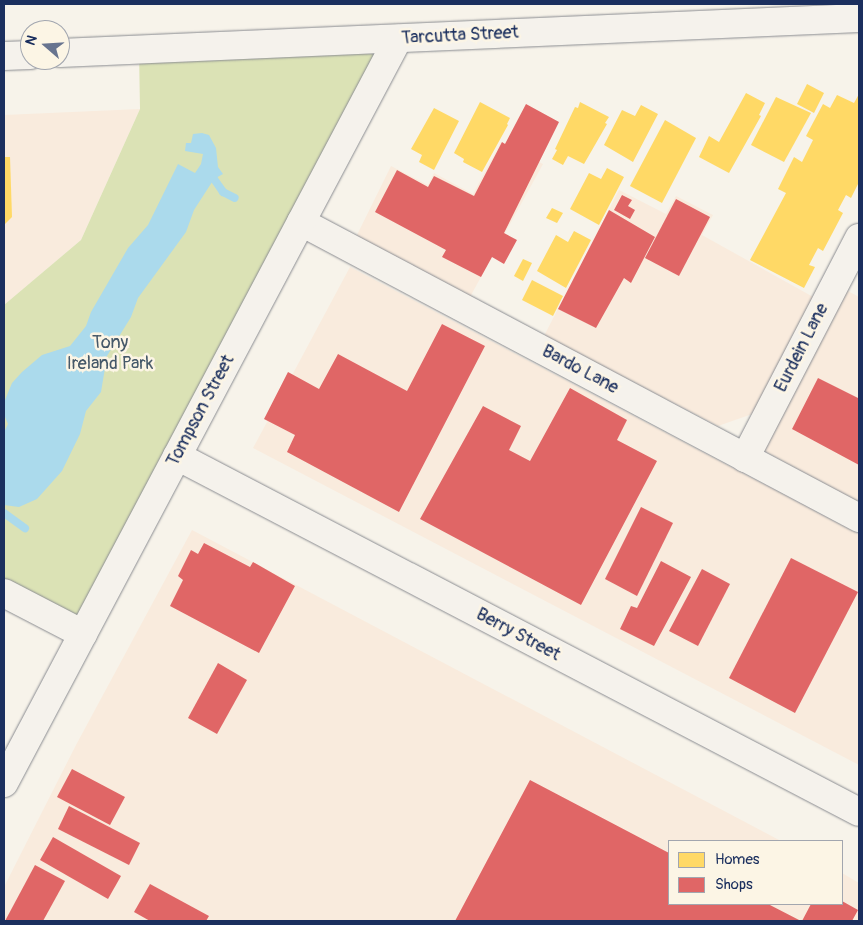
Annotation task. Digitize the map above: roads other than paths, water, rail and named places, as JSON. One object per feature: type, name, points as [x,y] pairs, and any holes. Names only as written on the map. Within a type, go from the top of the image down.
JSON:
[{"type":"street","name":"Tarcutta Street","points":[[70,53],[859,18]]},
{"type":"street","name":"Tompson Street","points":[[4,783],[398,39]]},
{"type":"street","points":[[4,56],[20,55]]},
{"type":"street","name":"Bardo Lane","points":[[301,222],[859,518]]},
{"type":"street","name":"Eurdein Lane","points":[[745,458],[859,238]]},
{"type":"street","name":"Berry Street","points":[[177,456],[859,812]]},
{"type":"street","points":[[4,593],[82,634]]},
{"type":"water","points":[[202,133],[209,135],[216,148],[218,167],[223,174],[214,179],[194,210],[186,232],[138,298],[131,317],[107,356],[101,392],[86,411],[80,434],[62,471],[37,499],[19,507],[4,505],[4,432],[8,424],[5,417],[5,400],[12,383],[42,355],[70,346],[86,326],[91,312],[128,248],[148,225],[178,164],[195,173],[201,164],[203,154],[185,151],[186,143],[191,143],[193,134]]},
{"type":"waterway","points":[[214,179],[223,192],[235,198]]},
{"type":"waterway","points":[[4,513],[25,528]]},
{"type":"park label","name":"Tony Ireland Park","points":[[110,354]]}]
